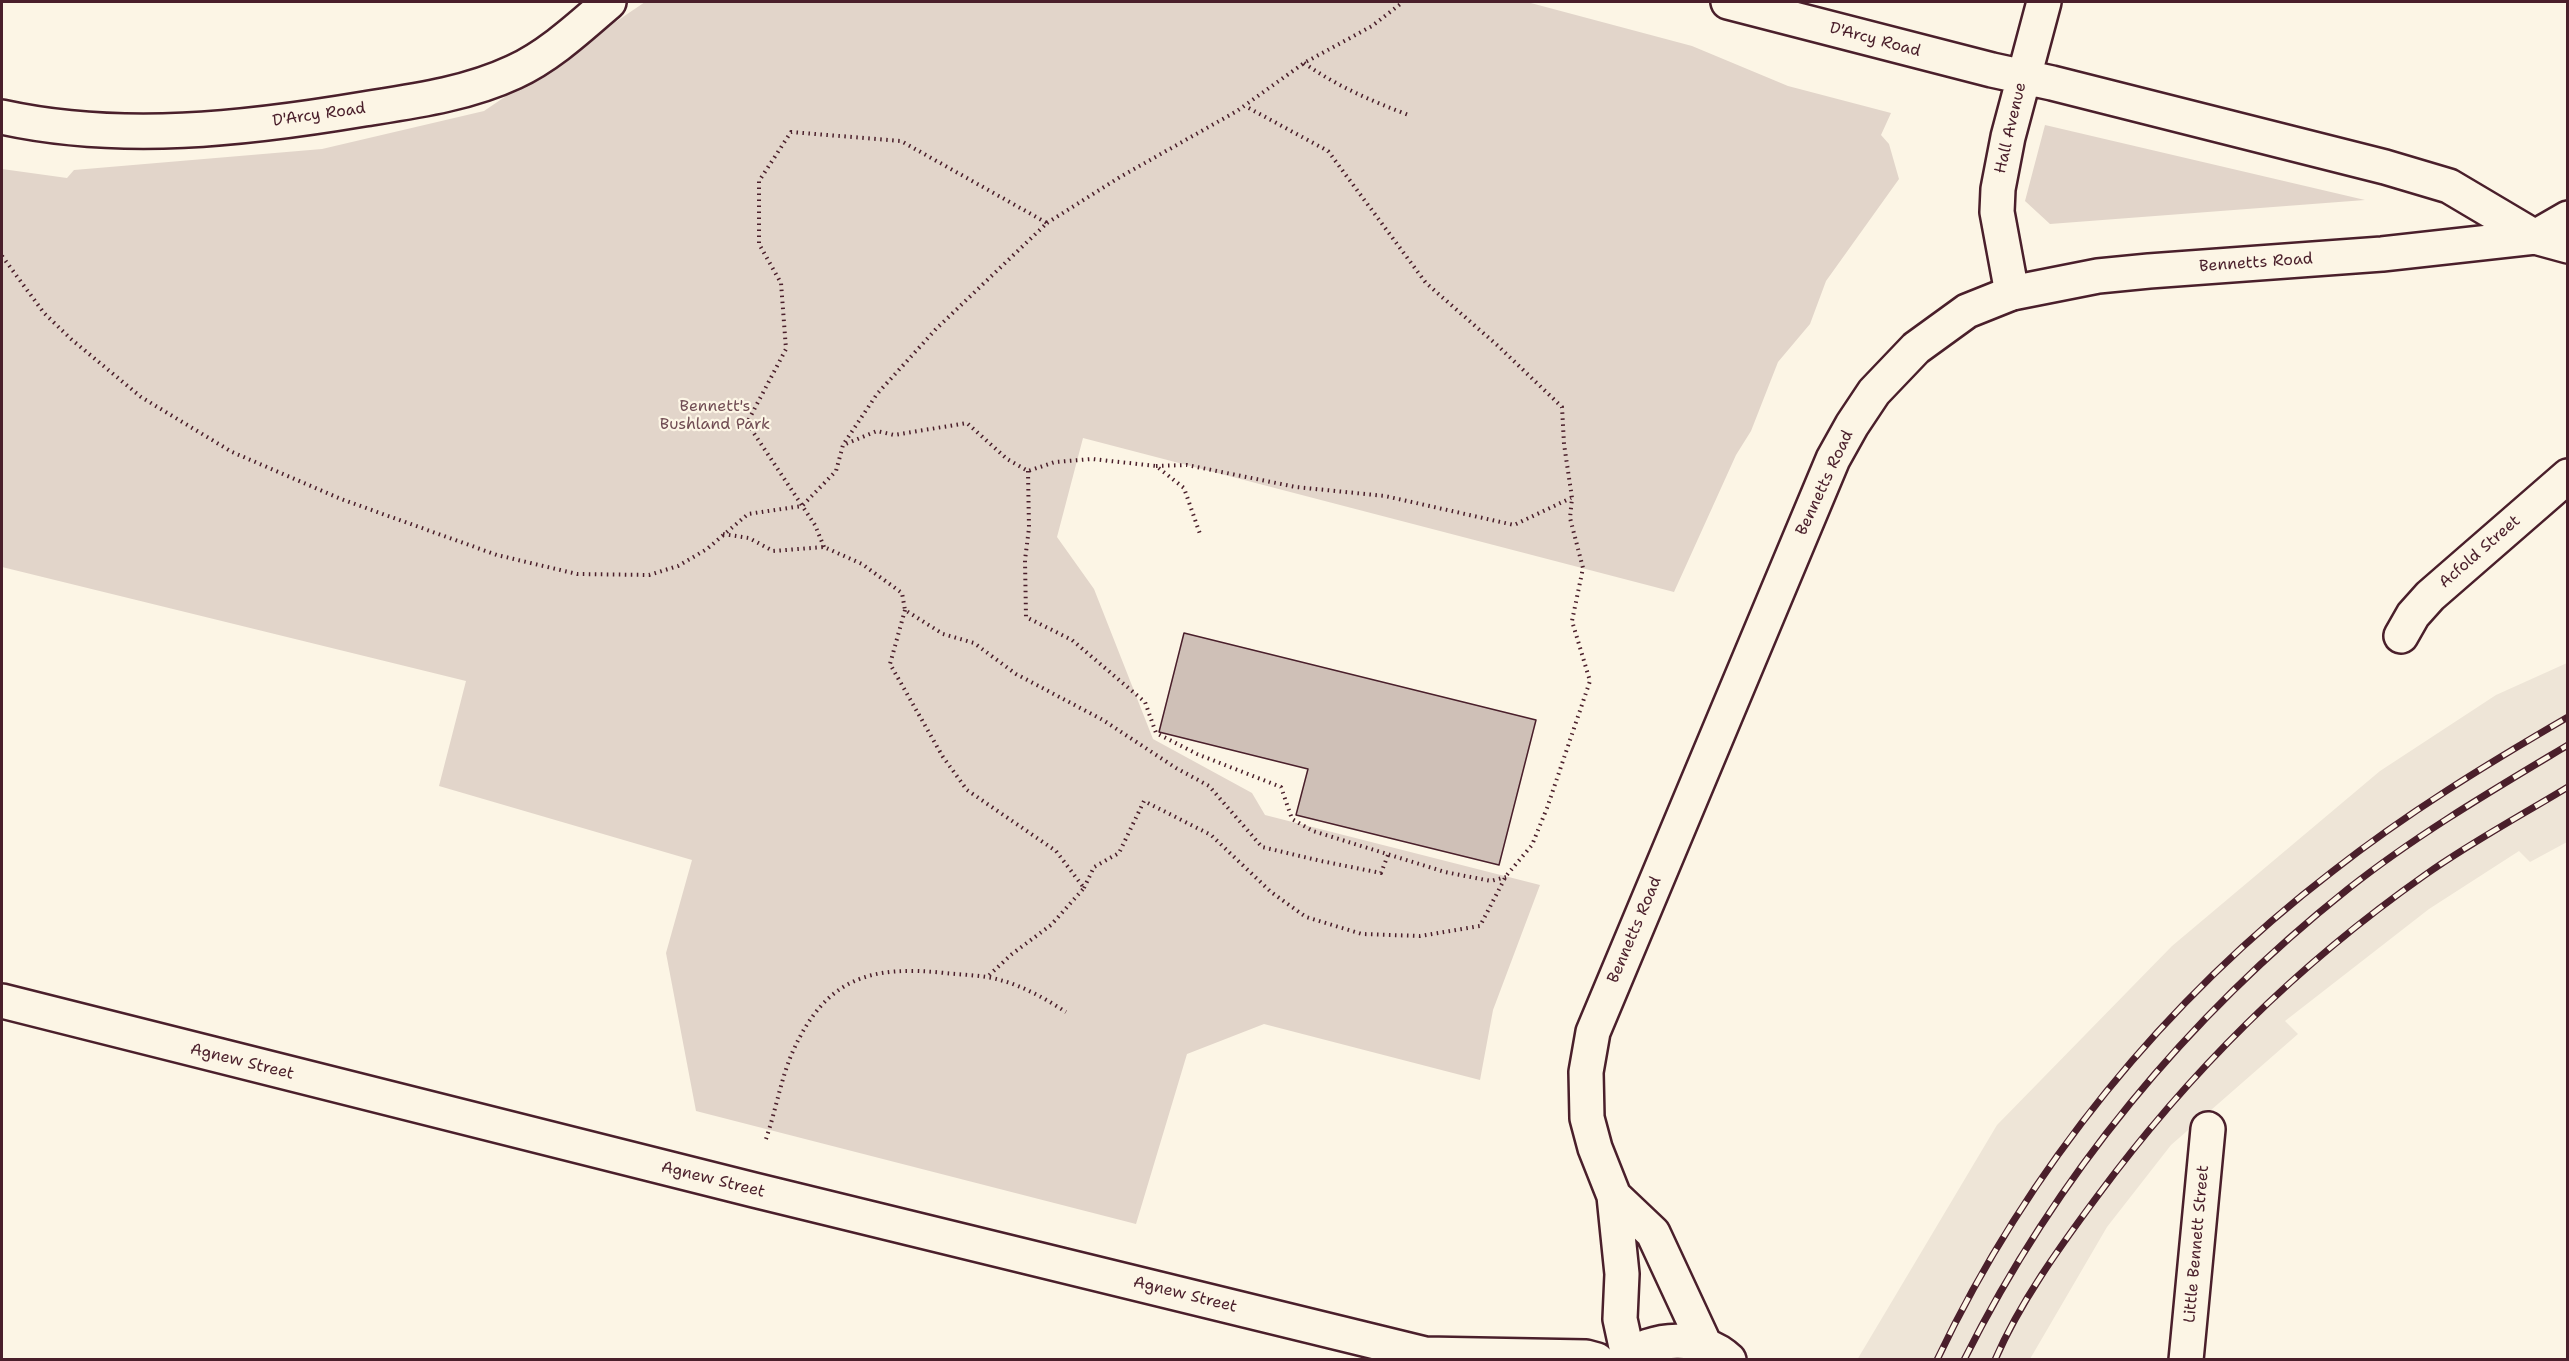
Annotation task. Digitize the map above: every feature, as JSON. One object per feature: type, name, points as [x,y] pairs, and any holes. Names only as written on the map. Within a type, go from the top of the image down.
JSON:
[{"type":"main road","name":"D'Arcy Road","points":[[2,117],[68,129],[176,131],[334,114],[431,99],[477,87],[516,72],[548,51],[609,2]]},
{"type":"main road","name":"D'Arcy Road","points":[[1728,2],[2023,76]]},
{"type":"main road","name":"Hall Avenue","points":[[2012,293],[1997,212],[1998,189],[2001,166],[2023,76],[2044,2]]},
{"type":"main road","name":"Bennetts Road","points":[[2023,76],[2449,186],[2535,237],[2568,246]]},
{"type":"main road","name":"Bennetts Road","points":[[1616,1358],[1622,1274],[1614,1196],[1595,1148],[1587,1118],[1586,1072],[1593,1032],[1817,495],[1852,425],[1892,371],[1939,330],[1966,311],[2012,293],[2098,276],[2382,254],[2535,237],[2568,218]]},
{"type":"main road","name":"Acfold Street","points":[[2401,636],[2413,615],[2430,596],[2568,476]]},
{"type":"main road","name":"Agnew Street","points":[[2,1001],[1430,1357],[1616,1358]]},
{"type":"main road","name":"Little Bennett Street","points":[[2186,1359],[2208,1129]]},
{"type":"main road","name":"Bennetts Road","points":[[1614,1196],[1653,1233],[1717,1352]]},
{"type":"main road","points":[[1616,1358],[1652,1344],[1678,1340],[1717,1352]]},
{"type":"path","points":[[2,256],[44,313],[141,397],[232,452],[341,499],[497,555],[577,574],[649,575],[678,566],[706,549],[748,514],[802,506],[836,471],[843,445],[877,394],[936,329],[1047,223],[1120,177],[1245,106],[1304,63],[1372,26],[1402,2]]},
{"type":"path","points":[[1304,63],[1329,81],[1359,96],[1410,116]]},
{"type":"path","points":[[986,978],[1012,954],[1051,925],[1084,888],[1094,867],[1119,853],[1144,801],[1211,836],[1271,892],[1306,917],[1362,934],[1420,936],[1480,926],[1506,876],[1532,844],[1547,808],[1590,681],[1572,621],[1583,568],[1570,518],[1572,498],[1564,444],[1562,407],[1497,345],[1426,283],[1328,151],[1245,106]]},
{"type":"path","points":[[824,547],[815,525],[747,423],[786,349],[781,283],[759,244],[759,181],[791,132],[901,141],[1047,223]]},
{"type":"path","points":[[843,445],[877,431],[894,435],[967,423],[1007,459],[1028,471],[1055,462],[1092,459],[1156,465],[1187,465],[1296,486],[1385,496],[1514,525],[1572,498]]},
{"type":"path","points":[[1156,465],[1184,488],[1200,534]]},
{"type":"path","points":[[1028,471],[1026,617],[1072,639],[1144,702],[1156,733],[1197,754],[1281,787],[1292,819],[1313,831],[1445,872],[1491,881],[1506,876]]},
{"type":"path","points":[[723,534],[749,538],[773,551],[824,547],[862,564],[902,593],[905,610],[890,664],[943,757],[967,790],[1056,851],[1084,888]]},
{"type":"path","points":[[905,610],[943,634],[974,643],[1016,674],[1102,720],[1176,768],[1209,786],[1262,847],[1381,873],[1388,855]]},
{"type":"path","points":[[766,1139],[793,1052],[818,1010],[837,990],[869,975],[906,969],[1000,980],[1047,999],[1066,1011]]},
{"type":"shaded area","points":[[2567,663],[2567,842],[2530,862],[2519,851],[2429,909],[2285,1021],[2298,1034],[2171,1145],[2107,1227],[2030,1359],[1857,1360],[1997,1125],[2172,946],[2380,771],[2496,695]]},
{"type":"green space","name":"Bennett's Bushland Park","points":[[645,2],[1527,2],[1692,46],[1788,86],[1891,113],[1881,135],[1889,144],[1899,179],[1826,281],[1810,324],[1778,362],[1751,431],[1736,455],[1674,592],[1083,438],[1057,537],[1094,589],[1153,739],[1252,793],[1265,815],[1540,885],[1493,1010],[1480,1080],[1264,1024],[1187,1054],[1136,1224],[696,1111],[666,953],[692,860],[439,786],[466,681],[2,567],[2,169],[67,178],[74,170],[322,149],[484,111]]},
{"type":"green space","points":[[2045,125],[2365,200],[2050,224],[2025,201]]},
{"type":"building","points":[[1184,633],[1536,720],[1499,865],[1296,815],[1308,769],[1159,732]]},
{"type":"railway","points":[[1937,1360],[1973,1289],[2014,1221],[2058,1155],[2106,1092],[2158,1032],[2213,975],[2271,921],[2361,850],[2448,790],[2568,717]]},
{"type":"railway","points":[[1964,1360],[2000,1292],[2040,1227],[2083,1164],[2180,1046],[2233,991],[2289,938],[2374,869],[2455,814],[2568,745]]},
{"type":"railway","points":[[1995,1360],[2028,1296],[2096,1198],[2168,1107],[2247,1023],[2333,946],[2425,875],[2568,787]]}]
